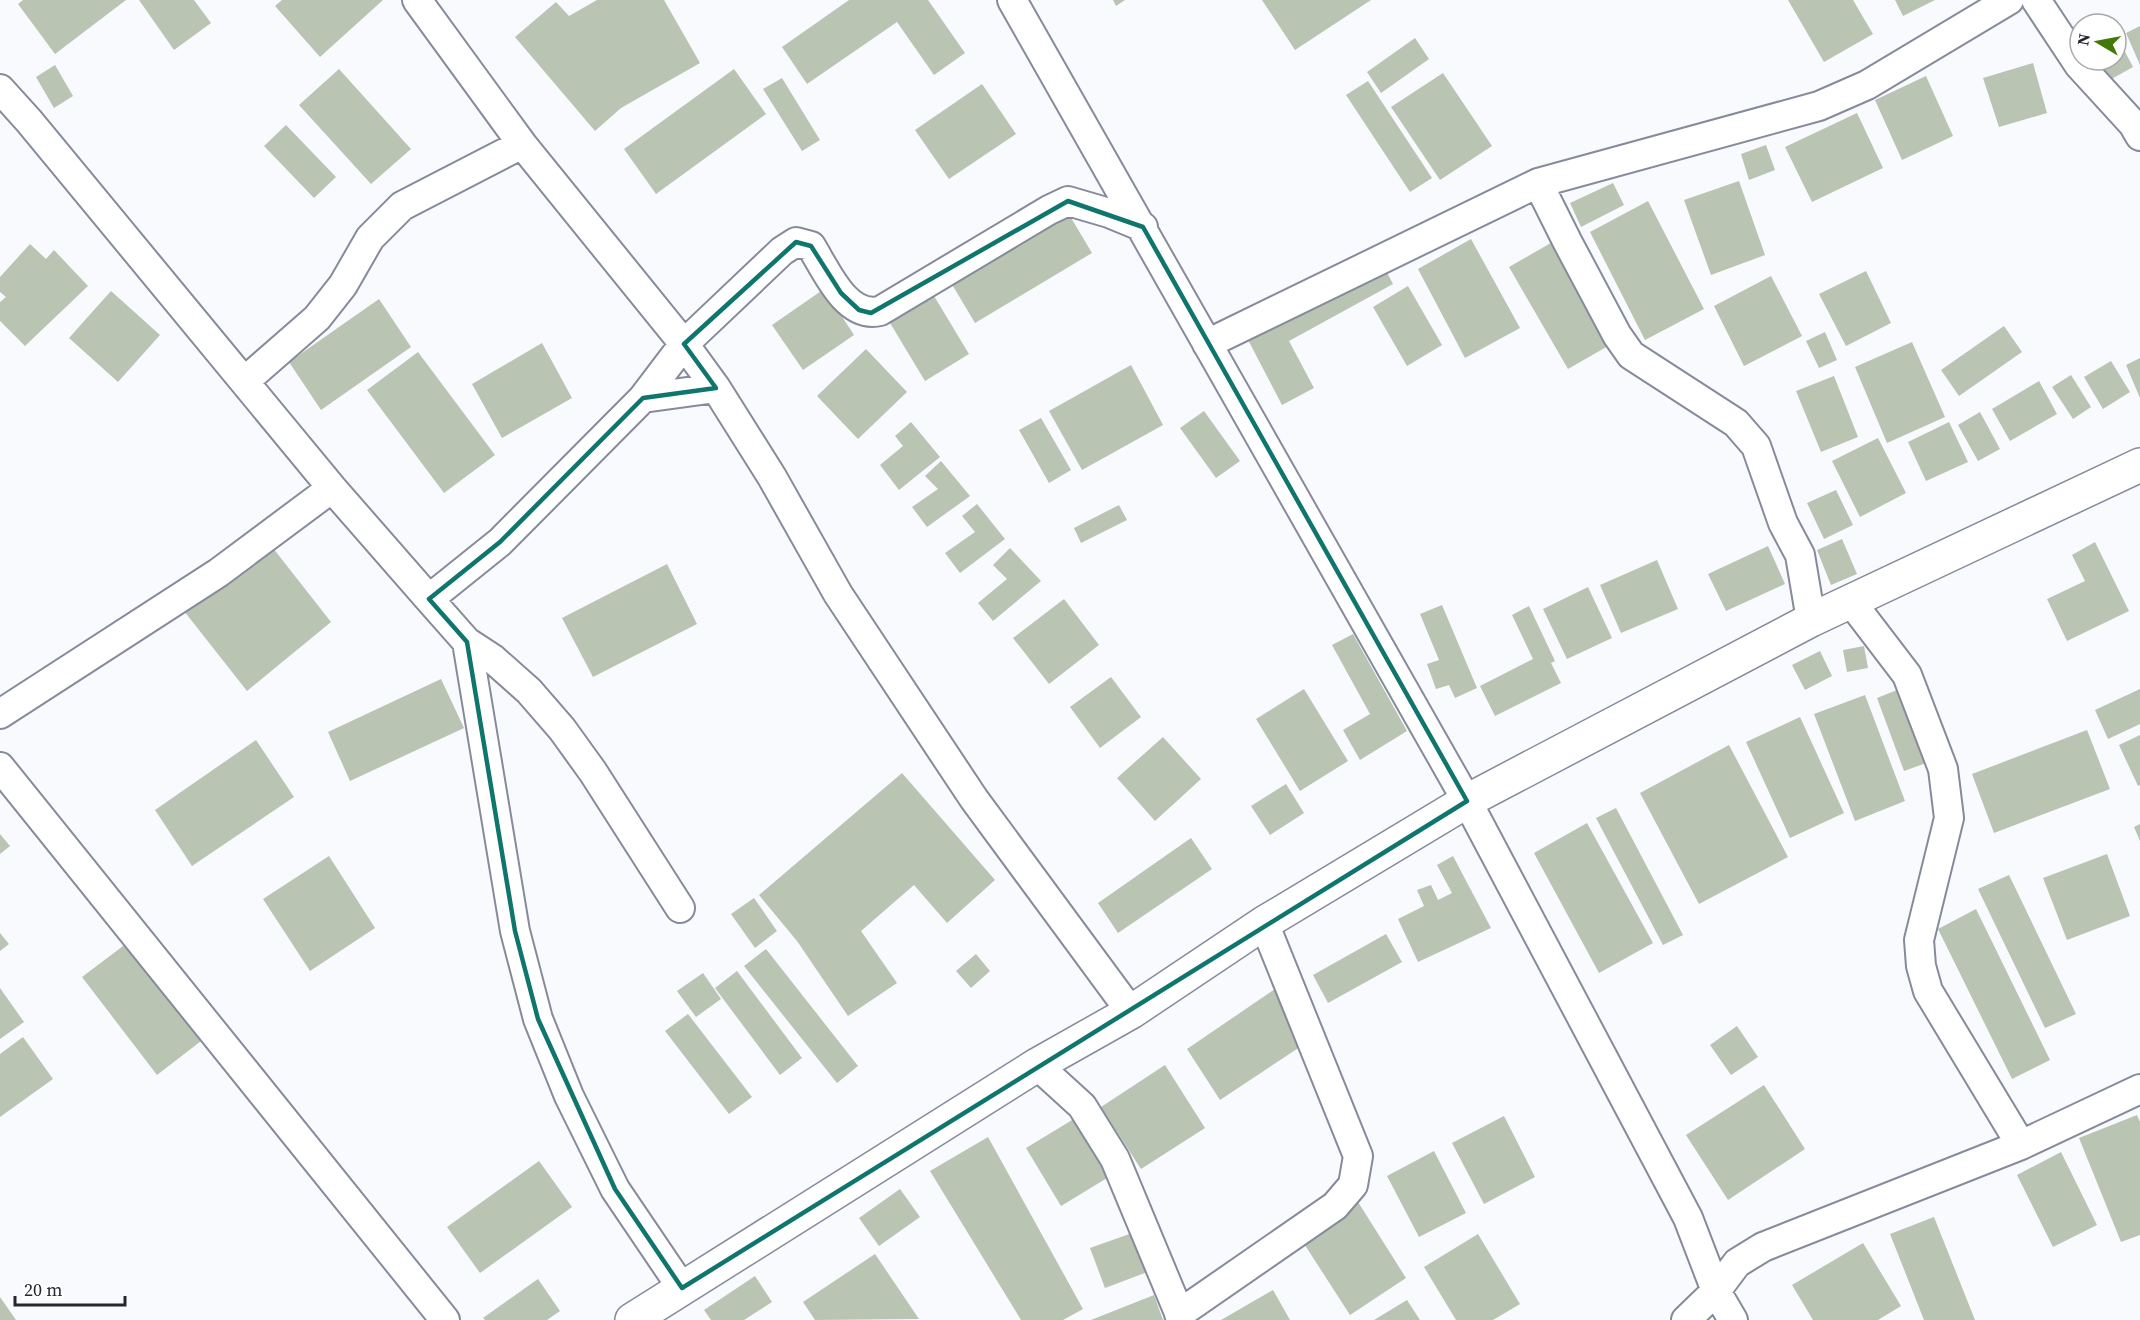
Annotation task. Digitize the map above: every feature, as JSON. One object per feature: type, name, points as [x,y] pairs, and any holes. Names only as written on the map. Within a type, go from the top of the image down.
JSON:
[{"type":"street","points":[[417,0],[522,144],[684,344],[716,388],[772,477],[838,594],[974,799],[1131,1012]]},
{"type":"street","points":[[1012,0],[1467,801],[1688,1218],[1716,1292],[1733,1320]]},
{"type":"street","points":[[1207,344],[1539,183],[1819,106],[1867,85],[2009,0]]},
{"type":"street","points":[[2036,0],[2079,65],[2108,94],[2140,136]]},
{"type":"street","points":[[0,89],[29,120],[332,488],[466,642],[493,659],[529,691],[562,729],[593,772],[680,908]]},
{"type":"street","points":[[245,381],[317,318],[343,285],[370,238],[402,206],[522,144]]},
{"type":"street","points":[[1539,183],[1617,335],[1631,355],[1736,423],[1756,446],[1775,493],[1783,523],[1800,555],[1811,620]]},
{"type":"street","points":[[429,599],[500,542],[643,398],[684,344],[782,251],[796,242],[811,246],[841,293],[859,310],[871,313],[880,311],[1049,210],[1068,201],[1109,213],[1143,227]]},
{"type":"street","points":[[643,398],[716,388]]},
{"type":"street","points":[[632,1320],[1037,1065],[1131,1012],[1264,923],[1467,801],[1811,620],[2137,473]]},
{"type":"street","points":[[0,714],[218,573],[332,488]]},
{"type":"street","points":[[1852,603],[1907,675],[1943,769],[1949,818],[1919,940],[1921,966],[1928,991],[2021,1145]]},
{"type":"street","points":[[466,642],[514,931],[538,1019],[569,1096],[615,1189],[682,1288]]},
{"type":"street","points":[[0,767],[444,1320]]},
{"type":"street","points":[[1037,1065],[1082,1106],[1115,1159],[1180,1317],[1335,1206],[1353,1185],[1358,1156],[1264,923]]},
{"type":"street","points":[[1686,1320],[1716,1292],[1737,1263],[1762,1247],[2021,1145],[2140,1089]]},
{"type":"highlighted area","points":[[1068,201],[1143,227],[1467,801],[682,1288],[615,1189],[538,1019],[515,931],[467,642],[429,599],[500,542],[643,398],[716,388],[684,344],[796,242],[811,246],[841,293],[859,310],[871,313]]},
{"type":"building","points":[[23,0],[126,0],[55,54],[18,4]]},
{"type":"building","points":[[139,0],[194,0],[211,23],[174,50]]},
{"type":"building","points":[[282,0],[383,0],[320,57],[275,6]]},
{"type":"building","points":[[597,0],[664,0],[700,63],[621,108],[595,131],[515,37],[556,2],[569,16]]},
{"type":"building","points":[[849,0],[928,0],[965,53],[934,75],[897,22],[807,84],[782,47]]},
{"type":"building","points":[[1113,0],[1125,0],[1116,6]]},
{"type":"building","points":[[1262,0],[1371,0],[1295,50]]},
{"type":"building","points":[[1788,0],[1853,0],[1873,34],[1824,62]]},
{"type":"building","points":[[1895,0],[1935,0],[1903,16]]},
{"type":"building","points":[[2140,26],[2140,65],[2128,38],[2128,32]]},
{"type":"building","points":[[1415,38],[1429,59],[1381,93],[1367,72]]},
{"type":"building","points":[[2128,57],[2133,67],[2128,70]]},
{"type":"building","points":[[2033,63],[2047,113],[1999,127],[1983,78]]},
{"type":"building","points":[[55,65],[73,96],[54,108],[36,77]]},
{"type":"building","points":[[339,69],[411,149],[371,184],[299,105]]},
{"type":"building","points":[[734,69],[766,114],[656,194],[624,149]]},
{"type":"building","points":[[2103,72],[2124,72],[2108,81]]},
{"type":"building","points":[[1443,73],[1492,146],[1440,180],[1391,107]]},
{"type":"building","points":[[1926,76],[1953,136],[1902,160],[1875,100]]},
{"type":"building","points":[[782,78],[820,140],[802,151],[763,89]]},
{"type":"building","points":[[1368,81],[1432,178],[1410,192],[1346,95]]},
{"type":"building","points":[[982,84],[1016,134],[949,179],[915,130]]},
{"type":"building","points":[[1857,113],[1883,168],[1812,202],[1785,147]]},
{"type":"building","points":[[286,125],[336,177],[314,198],[264,146]]},
{"type":"building","points":[[1766,145],[1775,170],[1749,180],[1741,154]]},
{"type":"building","points":[[1739,181],[1765,255],[1711,275],[1684,200]]},
{"type":"building","points":[[1613,183],[1624,205],[1581,227],[1570,203]]},
{"type":"building","points":[[1648,201],[1704,309],[1645,340],[1590,232]]},
{"type":"building","points":[[1064,206],[1092,253],[975,323],[947,276]]},
{"type":"building","points":[[1471,239],[1520,328],[1465,358],[1418,269]]},
{"type":"building","points":[[1556,240],[1615,342],[1568,369],[1509,267]]},
{"type":"building","points":[[30,244],[46,259],[54,250],[88,286],[25,346],[0,321],[0,302],[6,297],[0,292],[0,277]]},
{"type":"building","points":[[1382,263],[1393,284],[1289,341],[1314,388],[1282,405],[1247,338]]},
{"type":"building","points":[[1866,271],[1891,323],[1846,346],[1819,294]]},
{"type":"building","points":[[1771,276],[1802,336],[1744,366],[1714,306]]},
{"type":"building","points":[[928,286],[969,354],[925,381],[884,313]]},
{"type":"building","points":[[1408,286],[1442,345],[1407,366],[1373,307]]},
{"type":"building","points":[[824,289],[854,335],[803,370],[772,325]]},
{"type":"building","points":[[111,291],[160,335],[118,382],[69,338]]},
{"type":"building","points":[[379,299],[411,347],[321,410],[289,362]]},
{"type":"building","points":[[2004,326],[2022,352],[1959,396],[1941,370]]},
{"type":"building","points":[[1825,332],[1837,360],[1819,368],[1806,341]]},
{"type":"building","points":[[1912,342],[1945,417],[1887,443],[1855,367]]},
{"type":"building","points":[[542,343],[572,398],[502,438],[472,384]]},
{"type":"building","points":[[866,349],[907,392],[858,439],[817,396]]},
{"type":"building","points":[[418,352],[495,455],[444,493],[367,390]]},
{"type":"building","points":[[2140,358],[2140,398],[2126,365]]},
{"type":"building","points":[[2111,361],[2130,392],[2103,409],[2084,377]]},
{"type":"building","points":[[1131,365],[1163,425],[1082,470],[1049,411]]},
{"type":"building","points":[[2071,375],[2091,407],[2073,419],[2052,387]]},
{"type":"building","points":[[1834,376],[1858,437],[1821,452],[1796,391]]},
{"type":"building","points":[[2039,381],[2057,414],[2010,441],[1992,409]]},
{"type":"building","points":[[1204,411],[1240,461],[1216,478],[1180,428]]},
{"type":"building","points":[[1980,412],[2000,449],[1978,461],[1958,425]]},
{"type":"building","points":[[1041,418],[1071,470],[1049,483],[1019,430]]},
{"type":"building","points":[[911,422],[940,457],[899,490],[880,465],[903,446],[895,436]]},
{"type":"building","points":[[1949,422],[1968,462],[1926,481],[1908,442]]},
{"type":"building","points":[[1878,438],[1906,493],[1860,517],[1832,461]]},
{"type":"building","points":[[941,461],[970,496],[927,527],[912,507],[938,489],[925,476]]},
{"type":"building","points":[[1836,490],[1853,525],[1824,539],[1807,503]]},
{"type":"building","points":[[977,504],[1005,539],[960,573],[945,553],[975,532],[962,516]]},
{"type":"building","points":[[1119,505],[1127,520],[1081,543],[1074,528]]},
{"type":"building","points":[[1842,539],[1857,574],[1831,585],[1817,550]]},
{"type":"building","points":[[2095,542],[2129,611],[2067,641],[2047,599],[2085,581],[2072,555]]},
{"type":"building","points":[[269,543],[331,622],[247,691],[184,611]]},
{"type":"building","points":[[1768,546],[1785,584],[1726,611],[1708,574]]},
{"type":"building","points":[[1010,548],[1041,581],[993,621],[978,603],[1007,579],[993,565]]},
{"type":"building","points":[[1657,560],[1678,609],[1621,633],[1600,585]]},
{"type":"building","points":[[667,564],[697,624],[593,677],[562,618]]},
{"type":"building","points":[[1588,587],[1612,638],[1567,659],[1543,609]]},
{"type":"building","points":[[1064,599],[1099,645],[1049,684],[1013,638]]},
{"type":"building","points":[[1442,605],[1477,688],[1455,698],[1449,685],[1436,689],[1427,664],[1439,660],[1420,614]]},
{"type":"building","points":[[1529,606],[1555,661],[1551,663],[1561,683],[1495,716],[1480,686],[1533,659],[1512,615]]},
{"type":"building","points":[[1353,634],[1407,731],[1360,760],[1343,730],[1370,714],[1332,645]]},
{"type":"building","points":[[1864,646],[1868,668],[1847,672],[1843,650]]},
{"type":"building","points":[[1820,651],[1832,676],[1805,690],[1792,665]]},
{"type":"building","points":[[1111,677],[1141,717],[1100,748],[1070,707]]},
{"type":"building","points":[[441,679],[464,728],[350,781],[328,732]]},
{"type":"building","points":[[1902,688],[1929,762],[1904,771],[1877,698]]},
{"type":"building","points":[[1304,689],[1348,761],[1300,791],[1256,719]]},
{"type":"building","points":[[2140,689],[2140,724],[2108,739],[2095,710]]},
{"type":"building","points":[[1865,695],[1905,801],[1855,821],[1814,714]]},
{"type":"building","points":[[1800,717],[1844,813],[1790,838],[1746,742]]},
{"type":"building","points":[[2087,730],[2110,789],[1994,833],[1972,774]]},
{"type":"building","points":[[2140,735],[2140,785],[2138,786],[2119,745]]},
{"type":"building","points":[[1163,737],[1201,779],[1155,821],[1117,778]]},
{"type":"building","points":[[256,740],[294,797],[192,866],[155,810]]},
{"type":"building","points":[[1729,745],[1788,857],[1699,904],[1640,793]]},
{"type":"building","points":[[902,773],[995,880],[947,923],[914,885],[861,931],[897,983],[848,1016],[797,941],[759,895]]},
{"type":"building","points":[[1286,784],[1304,813],[1270,835],[1251,806]]},
{"type":"building","points":[[1616,808],[1683,935],[1663,945],[1596,818]]},
{"type":"building","points":[[1587,823],[1653,943],[1599,973],[1534,853]]},
{"type":"building","points":[[2140,824],[2140,841],[2134,827]]},
{"type":"building","points":[[0,834],[10,846],[0,854]]},
{"type":"building","points":[[1191,838],[1212,869],[1118,933],[1098,903]]},
{"type":"building","points":[[2107,854],[2130,916],[2067,940],[2043,878]]},
{"type":"building","points":[[329,856],[375,928],[310,971],[263,899]]},
{"type":"building","points":[[1453,856],[1491,928],[1418,962],[1398,919],[1424,906],[1417,890],[1431,885],[1438,900],[1452,893],[1437,865]]},
{"type":"building","points":[[2009,875],[2076,1014],[2045,1028],[1978,889]]},
{"type":"building","points":[[754,898],[777,931],[755,948],[731,914]]},
{"type":"building","points":[[1976,909],[2050,1060],[2012,1079],[1938,929]]},
{"type":"building","points":[[0,933],[9,944],[0,951]]},
{"type":"building","points":[[1386,934],[1402,962],[1328,1003],[1313,975]]},
{"type":"building","points":[[131,940],[205,1038],[157,1075],[82,977]]},
{"type":"building","points":[[766,949],[858,1066],[837,1083],[744,966]]},
{"type":"building","points":[[976,954],[990,971],[971,988],[956,971]]},
{"type":"building","points":[[737,971],[802,1058],[780,1075],[715,988]]},
{"type":"building","points":[[703,973],[721,999],[696,1017],[677,991]]},
{"type":"building","points":[[0,988],[24,1022],[0,1039]]},
{"type":"building","points":[[1275,989],[1309,1041],[1220,1100],[1187,1049]]},
{"type":"building","points":[[688,1014],[752,1097],[729,1114],[665,1031]]},
{"type":"building","points":[[1737,1026],[1758,1057],[1731,1075],[1710,1045]]},
{"type":"building","points":[[23,1037],[53,1079],[0,1117],[0,1054]]},
{"type":"building","points":[[1165,1065],[1205,1128],[1141,1169],[1101,1107]]},
{"type":"building","points":[[1764,1085],[1805,1149],[1728,1200],[1686,1135]]},
{"type":"building","points":[[1082,1114],[1117,1172],[1061,1206],[1026,1148]]},
{"type":"building","points":[[2137,1115],[2140,1122],[2140,1235],[2121,1242],[2079,1138]]},
{"type":"building","points":[[1504,1116],[1535,1177],[1484,1204],[1452,1143]]},
{"type":"building","points":[[988,1137],[1083,1309],[1063,1320],[1021,1320],[930,1171]]},
{"type":"building","points":[[1434,1151],[1466,1213],[1419,1237],[1387,1176]]},
{"type":"building","points":[[2061,1152],[2097,1225],[2053,1247],[2017,1175]]},
{"type":"building","points":[[539,1161],[572,1207],[480,1273],[447,1227]]},
{"type":"building","points":[[900,1189],[920,1217],[879,1246],[859,1218]]},
{"type":"building","points":[[1358,1202],[1406,1278],[1350,1315],[1301,1239]]},
{"type":"building","points":[[1934,1217],[1975,1320],[1924,1320],[1890,1234]]},
{"type":"building","points":[[1135,1232],[1150,1271],[1105,1288],[1090,1248]]},
{"type":"building","points":[[1478,1234],[1520,1304],[1493,1320],[1456,1320],[1424,1267]]},
{"type":"building","points":[[1863,1243],[1901,1306],[1878,1320],[1813,1320],[1792,1285]]},
{"type":"building","points":[[875,1254],[919,1319],[815,1320],[803,1302]]},
{"type":"building","points":[[755,1276],[772,1302],[744,1320],[711,1320],[704,1310]]},
{"type":"building","points":[[538,1279],[560,1311],[547,1320],[485,1320],[483,1318]]},
{"type":"building","points":[[1273,1290],[1290,1320],[1221,1320]]},
{"type":"building","points":[[1154,1295],[1163,1320],[1091,1320]]},
{"type":"building","points":[[0,1297],[16,1320],[0,1320]]},
{"type":"building","points":[[1407,1300],[1420,1320],[1374,1320]]}]
